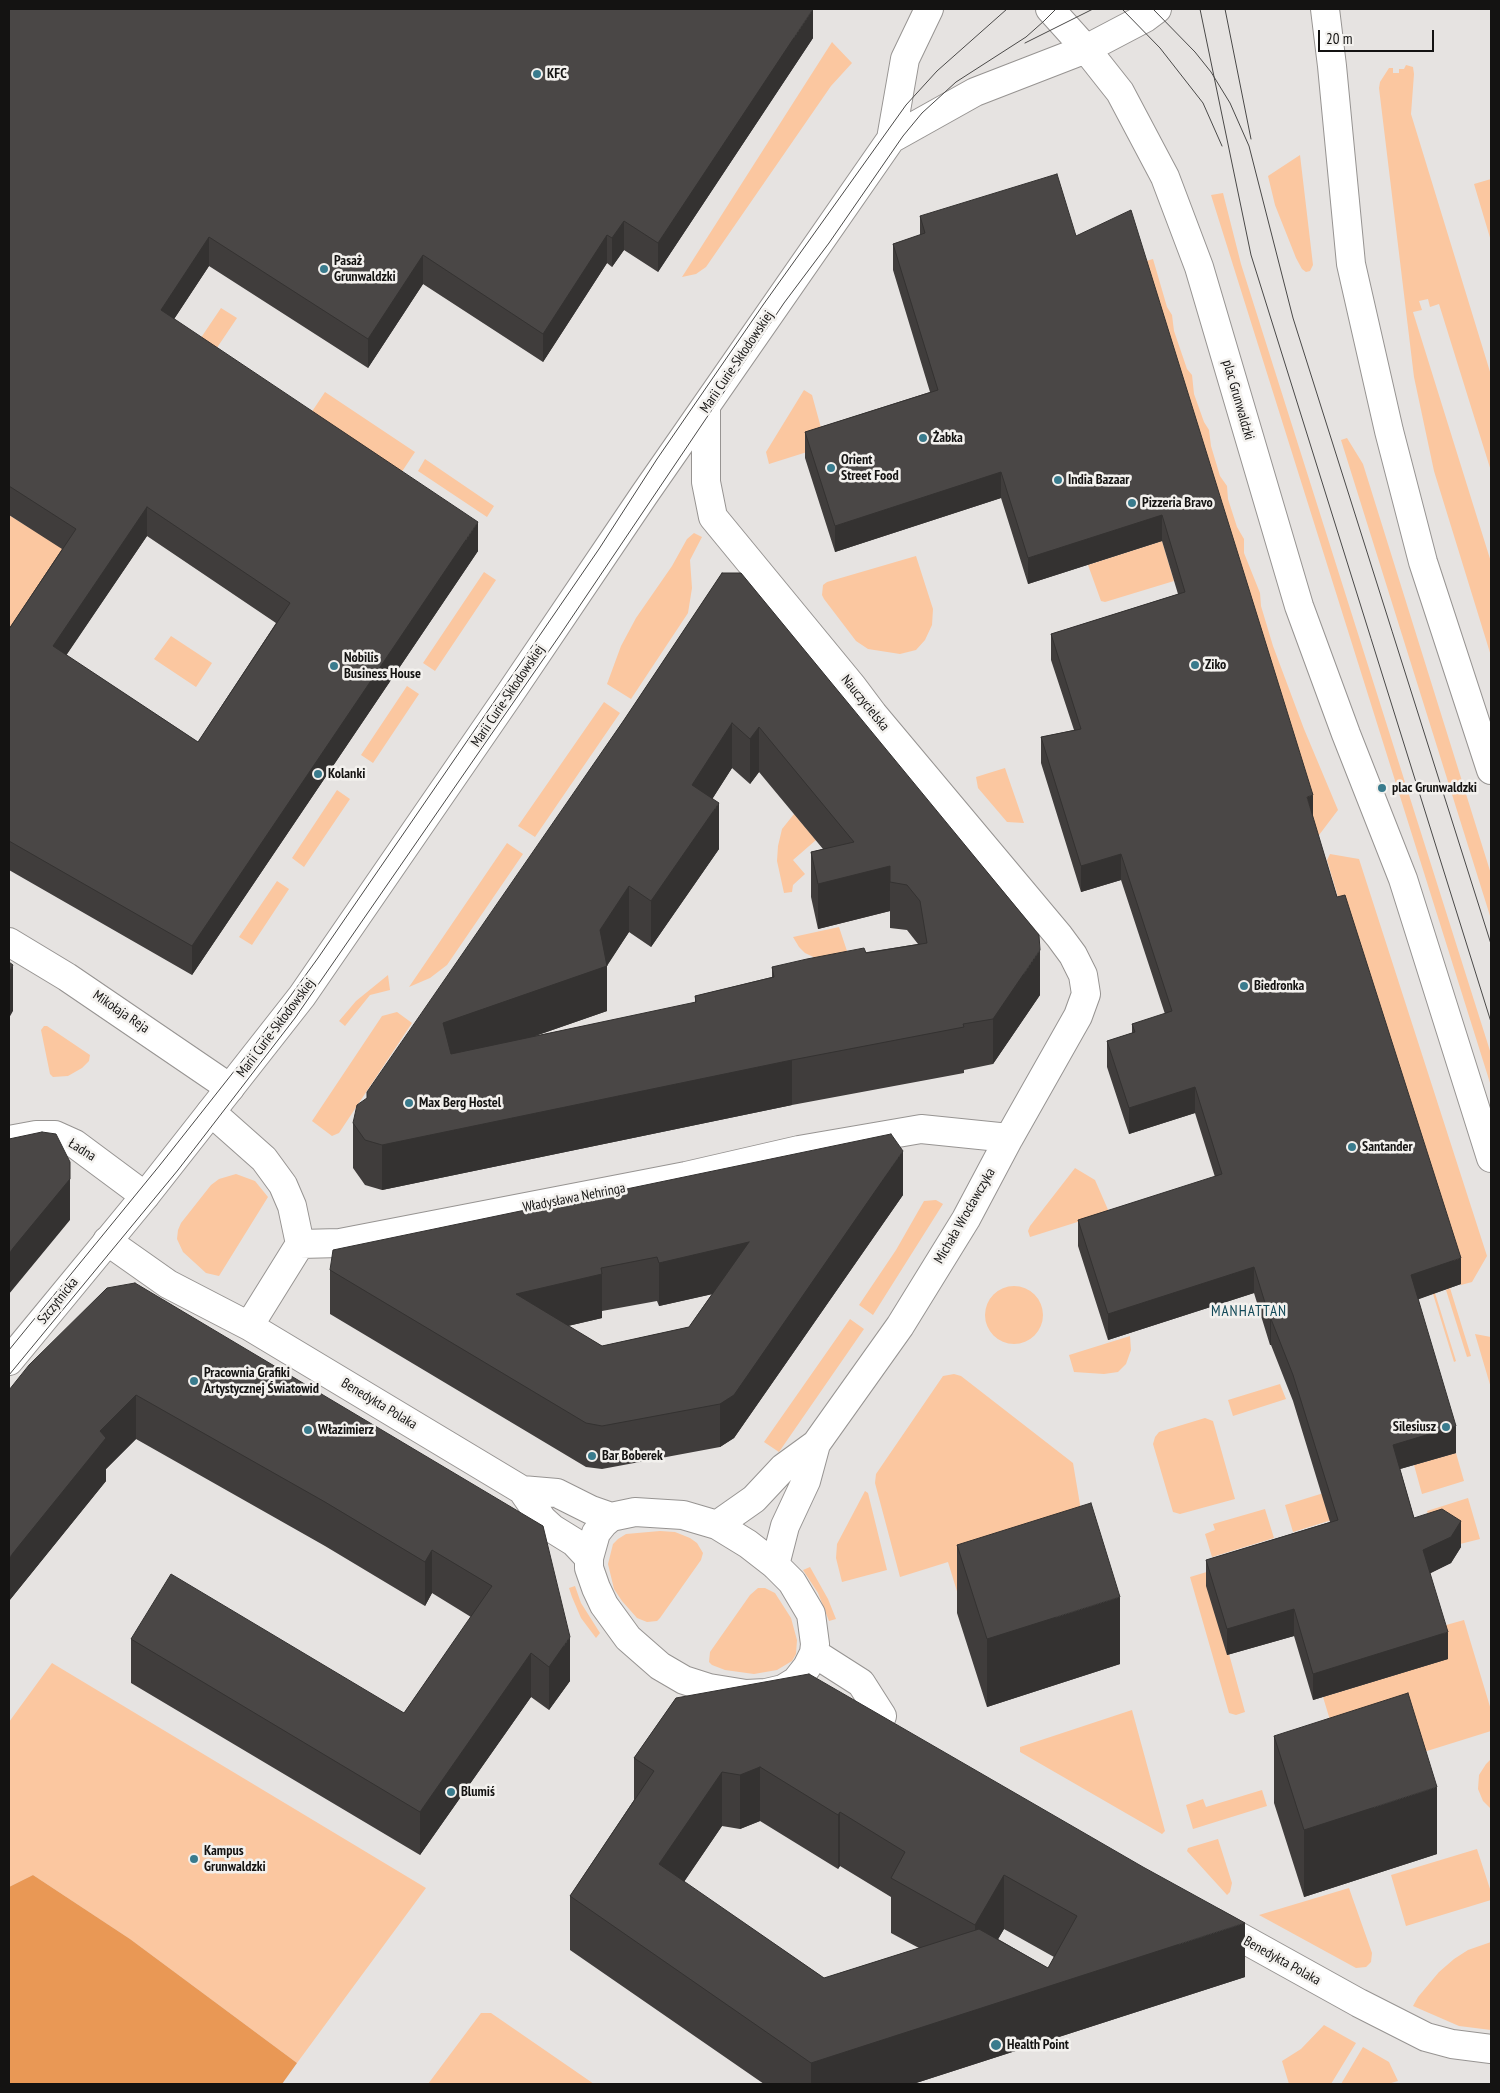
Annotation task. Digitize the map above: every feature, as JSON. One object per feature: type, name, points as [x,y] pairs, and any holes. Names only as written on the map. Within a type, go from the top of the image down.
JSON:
[{"type":"street","name":"Marii Curie-Skłodowskiej","points":[[107,1241],[277,1029],[325,962],[521,678],[644,495],[706,409],[891,139],[905,59],[929,9]]},
{"type":"street","name":"plac Grunwaldzki","points":[[1050,9],[1086,49],[1120,92],[1165,177],[1199,266],[1299,606],[1349,742],[1403,880],[1491,1158]]},
{"type":"street","name":"Marii Curie-Skłodowskiej","points":[[891,139],[975,92],[1086,49],[1145,18],[1158,9]]},
{"type":"street","points":[[1325,9],[1351,264],[1389,431],[1423,562],[1491,770]]},
{"type":"street","name":"Nauczycielska","points":[[706,409],[706,482],[713,517],[873,714],[1039,911],[1073,955],[1083,975]]},
{"type":"street","name":"Mikołaja Reja","points":[[9,942],[68,977],[230,1088]]},
{"type":"street","name":"Michała Wrocławczyka","points":[[717,1525],[754,1499],[783,1468],[816,1444],[900,1326],[966,1219],[1078,1016],[1086,994],[1083,975]]},
{"type":"street","points":[[211,1112],[264,1160],[283,1185],[292,1206],[300,1244],[249,1326]]},
{"type":"street","name":"Władysława Nehringa","points":[[300,1244],[340,1243],[686,1176],[799,1150],[921,1130],[1009,1138]]},
{"type":"street","name":"Ładna","points":[[9,1140],[36,1135],[54,1135],[75,1144],[145,1196]]},
{"type":"street","name":"Benedykta Polaka","points":[[107,1241],[168,1284],[249,1326],[522,1490],[542,1520],[574,1542],[589,1558]]},
{"type":"street","name":"Szczytnicka","points":[[9,1361],[107,1241]]},
{"type":"street","name":"Michała Wrocławczyka","points":[[776,1564],[785,1526],[806,1481],[816,1444]]},
{"type":"street","name":"Benedykta Polaka","points":[[522,1490],[557,1493],[591,1510],[611,1517]]},
{"type":"street","points":[[635,1512],[659,1512],[682,1515],[717,1525],[776,1564],[792,1582],[811,1614],[814,1628],[814,1653],[807,1667],[807,1687],[766,1692],[728,1692],[684,1680],[660,1666],[628,1638],[604,1605],[589,1568],[589,1558],[596,1533],[611,1517],[635,1512]]},
{"type":"street","points":[[814,1653],[861,1683],[882,1716]]},
{"type":"street","points":[[845,1707],[882,1716],[906,1732]]},
{"type":"street","name":"Benedykta Polaka","points":[[1189,1906],[1213,1922],[1358,2003],[1426,2037],[1452,2044],[1491,2049]]},
{"type":"shaded area","points":[[832,42],[852,63],[831,86],[706,267],[696,274],[682,277]]},
{"type":"shaded area","points":[[1406,65],[1413,67],[1414,74],[1411,114],[1491,375],[1491,471],[1439,304],[1430,307],[1428,299],[1419,301],[1422,310],[1413,312],[1491,562],[1491,656],[1434,471],[1414,377],[1379,88],[1380,82],[1389,68],[1393,68],[1393,73],[1399,73],[1399,69],[1404,69]]},
{"type":"shaded area","points":[[1300,155],[1313,265],[1310,271],[1306,272],[1302,269],[1296,258],[1275,205],[1268,176]]},
{"type":"shaded area","points":[[1491,179],[1491,241],[1474,184]]},
{"type":"shaded area","points":[[1223,193],[1241,264],[1491,1054],[1491,1086],[1211,195]]},
{"type":"shaded area","points":[[1153,259],[1167,307],[1172,315],[1174,331],[1187,369],[1192,375],[1194,394],[1204,422],[1209,430],[1211,446],[1220,476],[1227,486],[1228,499],[1237,527],[1244,539],[1244,553],[1260,593],[1261,606],[1273,646],[1304,729],[1338,810],[1313,843],[1139,263]]},
{"type":"shaded area","points":[[221,308],[237,318],[9,657],[9,515],[33,530],[190,354]]},
{"type":"shaded area","points":[[804,390],[812,395],[826,446],[769,464],[766,452]]},
{"type":"shaded area","points":[[325,392],[415,452],[389,491],[299,431]]},
{"type":"shaded area","points":[[1347,438],[1363,464],[1491,874],[1491,919],[1341,440]]},
{"type":"shaded area","points":[[425,459],[494,506],[487,517],[418,471]]},
{"type":"shaded area","points":[[694,533],[702,537],[690,560],[692,588],[688,613],[631,699],[607,684],[621,646],[636,618],[672,566],[687,539]]},
{"type":"shaded area","points":[[1162,541],[1174,581],[1105,602],[1101,601],[1088,565]]},
{"type":"shaded area","points":[[916,556],[933,609],[932,625],[925,640],[916,650],[900,654],[868,649],[856,641],[824,599],[822,595],[823,585],[827,582]]},
{"type":"shaded area","points":[[484,572],[496,580],[435,671],[423,663]]},
{"type":"shaded area","points":[[171,636],[212,663],[196,687],[154,659]]},
{"type":"shaded area","points":[[407,686],[419,694],[373,763],[361,755]]},
{"type":"shaded area","points":[[604,702],[620,713],[535,837],[518,826]]},
{"type":"shaded area","points":[[1005,768],[1024,823],[1007,822],[978,788],[976,777]]},
{"type":"shaded area","points":[[337,790],[350,799],[304,867],[292,858]]},
{"type":"shaded area","points":[[794,814],[816,840],[793,860],[805,874],[793,885],[792,892],[784,893],[777,861],[778,846],[782,829]]},
{"type":"shaded area","points":[[507,843],[523,854],[447,965],[430,978],[409,987]]},
{"type":"shaded area","points":[[1330,854],[1359,859],[1487,1256],[1472,1282],[1461,1285],[1345,921],[1327,860]]},
{"type":"shaded area","points":[[277,881],[289,889],[252,945],[239,937]]},
{"type":"shaded area","points":[[839,927],[849,957],[822,961],[805,953],[793,937]]},
{"type":"shaded area","points":[[388,975],[390,990],[370,995],[345,1026],[339,1021],[356,1001]]},
{"type":"shaded area","points":[[397,1012],[412,1023],[339,1133],[332,1136],[312,1121],[382,1016]]},
{"type":"shaded area","points":[[44,1026],[47,1026],[90,1055],[89,1061],[82,1068],[68,1076],[53,1077],[50,1074],[41,1030]]},
{"type":"shaded area","points":[[1075,1168],[1095,1180],[1109,1212],[1030,1237],[1028,1231],[1030,1226]]},
{"type":"shaded area","points":[[236,1174],[255,1181],[268,1197],[219,1276],[206,1273],[183,1252],[177,1239],[178,1230],[181,1223],[211,1185],[219,1179]]},
{"type":"shaded area","points":[[936,1200],[943,1204],[873,1315],[859,1305],[896,1250],[924,1201]]},
{"type":"shaded area","points":[[1008,1286],[1020,1286],[1035,1294],[1043,1309],[1043,1321],[1035,1336],[1020,1344],[1008,1344],[993,1336],[985,1321],[985,1309],[993,1294]]},
{"type":"shaded area","points":[[1450,1288],[1471,1356],[1467,1357],[1446,1290]]},
{"type":"shaded area","points":[[1435,1293],[1456,1361],[1454,1362],[1433,1294]]},
{"type":"shaded area","points":[[850,1319],[864,1329],[779,1452],[764,1442]]},
{"type":"shaded area","points":[[1475,1334],[1491,1337],[1491,1388]]},
{"type":"shaded area","points":[[1130,1336],[1131,1350],[1126,1364],[1118,1372],[1104,1374],[1074,1372],[1069,1355]]},
{"type":"shaded area","points":[[954,1374],[961,1376],[1073,1463],[1087,1546],[963,1611],[948,1562],[900,1577],[875,1483],[876,1474],[943,1376]]},
{"type":"shaded area","points":[[1280,1384],[1286,1399],[1233,1416],[1228,1400]]},
{"type":"shaded area","points":[[1205,1418],[1213,1421],[1235,1499],[1180,1514],[1173,1512],[1153,1444],[1155,1437],[1159,1432]]},
{"type":"shaded area","points":[[1456,1453],[1464,1481],[1422,1494],[1414,1465]]},
{"type":"shaded area","points":[[1388,1473],[1396,1500],[1293,1532],[1285,1505]]},
{"type":"shaded area","points":[[865,1491],[868,1493],[887,1570],[842,1582],[836,1558],[837,1544]]},
{"type":"shaded area","points":[[1468,1498],[1480,1539],[1456,1545],[1435,1538],[1427,1511]]},
{"type":"shaded area","points":[[1265,1509],[1274,1538],[1212,1557],[1205,1534],[1215,1530],[1213,1524]]},
{"type":"shaded area","points":[[1367,1524],[1227,1655],[1229,1654],[1245,1712],[1236,1715],[1229,1713],[1190,1577]]},
{"type":"shaded area","points":[[660,1531],[675,1532],[690,1538],[697,1543],[703,1553],[701,1560],[660,1618],[657,1621],[647,1622],[637,1618],[622,1601],[614,1589],[608,1564],[613,1544],[618,1539],[626,1534]]},
{"type":"shaded area","points":[[810,1567],[828,1599],[836,1619],[829,1621],[818,1593],[803,1570]]},
{"type":"shaded area","points":[[575,1586],[581,1603],[600,1633],[596,1638],[581,1618],[572,1597],[569,1588]]},
{"type":"shaded area","points":[[758,1588],[765,1588],[775,1593],[791,1618],[797,1640],[796,1654],[792,1661],[777,1670],[754,1674],[725,1670],[712,1665],[709,1662],[710,1652],[750,1595]]},
{"type":"shaded area","points":[[1464,1620],[1491,1710],[1491,1731],[1347,1776],[1323,1697],[1447,1659],[1439,1627]]},
{"type":"shaded area","points":[[52,1663],[426,1888],[297,2063],[130,1939],[33,1875],[9,1887],[9,1722]]},
{"type":"shaded area","points":[[1132,1710],[1165,1831],[1162,1834],[1020,1752],[1020,1747]]},
{"type":"shaded area","points":[[1491,1759],[1491,1809],[1483,1801],[1478,1789],[1479,1775]]},
{"type":"shaded area","points":[[1262,1790],[1267,1806],[1193,1829],[1186,1805],[1203,1799],[1206,1807]]},
{"type":"shaded area","points":[[1218,1839],[1232,1883],[1230,1892],[1227,1895],[1187,1851],[1188,1848]]},
{"type":"shaded area","points":[[1477,1849],[1491,1892],[1491,1900],[1406,1926],[1391,1875]]},
{"type":"shaded area","points":[[33,1875],[130,1939],[297,2063],[282,2084],[9,2084],[9,1887]]},
{"type":"shaded area","points":[[1349,1888],[1372,1953],[1371,1962],[1366,1967],[1356,1968],[1259,1915]]},
{"type":"shaded area","points":[[1491,1942],[1491,2030],[1459,2026],[1413,2006],[1439,1972],[1454,1959],[1468,1950]]},
{"type":"shaded area","points":[[481,2013],[491,2013],[594,2084],[428,2084]]},
{"type":"shaded area","points":[[1324,2025],[1356,2043],[1331,2084],[1289,2084],[1282,2061],[1301,2049]]},
{"type":"shaded area","points":[[1363,2047],[1389,2062],[1398,2081],[1388,2084],[1341,2084]]},
{"type":"building","points":[[9,9],[813,9],[658,243],[624,221],[612,238],[607,235],[543,334],[423,255],[368,339],[209,237],[161,310],[478,522],[192,946],[9,841],[9,629],[76,529],[9,486]],"holes":[[[147,507],[290,603],[198,742],[53,646]]]},
{"type":"building","points":[[1057,174],[1076,236],[1131,210],[1313,795],[1307,797],[1337,897],[1345,895],[1461,1258],[1411,1275],[1456,1426],[1393,1445],[1414,1518],[1442,1509],[1461,1521],[1451,1537],[1423,1550],[1448,1632],[1313,1674],[1294,1609],[1227,1629],[1206,1560],[1338,1520],[1293,1375],[1270,1319],[1254,1267],[1108,1314],[1078,1220],[1222,1174],[1195,1087],[1129,1108],[1107,1041],[1135,1032],[1132,1024],[1172,1011],[1121,854],[1081,866],[1041,737],[1081,729],[1051,634],[1185,592],[1162,515],[1028,558],[1001,472],[835,526],[805,432],[938,390],[893,244],[925,233],[920,216]]},
{"type":"building","points":[[722,573],[741,573],[1039,935],[1040,950],[993,1019],[963,1024],[964,1027],[792,1060],[382,1145],[365,1140],[353,1123],[357,1105],[367,1098],[367,1092],[624,720]],"holes":[[[732,723],[750,739],[759,727],[854,842],[811,852],[818,884],[890,866],[890,882],[907,885],[920,901],[927,943],[866,953],[864,948],[772,967],[774,977],[695,996],[696,1002],[451,1054],[443,1023],[607,966],[600,930],[629,886],[651,901],[719,803],[692,785]]]},
{"type":"building","points":[[9,962],[13,965],[9,972]]},
{"type":"building","points":[[42,1132],[56,1134],[70,1162],[70,1179],[9,1253],[9,1139]]},
{"type":"building","points":[[891,1134],[903,1151],[734,1395],[720,1404],[602,1426],[586,1423],[330,1270],[333,1250]],"holes":[[[749,1242],[689,1327],[602,1346],[516,1294],[602,1274],[601,1268],[657,1257],[659,1263]]]},
{"type":"building","points":[[135,1283],[543,1526],[570,1637],[549,1667],[531,1653],[420,1812],[131,1639],[171,1574],[404,1713],[492,1586],[432,1550],[425,1562],[325,1502],[136,1395],[100,1431],[106,1438],[9,1558],[9,1390],[29,1365],[107,1288]]},
{"type":"building","points":[[1091,1503],[1120,1597],[987,1639],[957,1545]]},
{"type":"building","points":[[809,1674],[1143,1867],[1245,1923],[811,2063],[570,1896],[654,1771],[634,1758],[676,1698]],"holes":[[[760,1767],[838,1815],[840,1812],[905,1852],[891,1878],[975,1925],[1004,1875],[1077,1916],[1048,1968],[979,1929],[824,1978],[659,1864],[722,1772],[740,1775]]]},
{"type":"building","points":[[1408,1693],[1437,1787],[1304,1830],[1274,1736]]},
{"type":"tram line","points":[[9,1350],[254,1046],[318,958],[599,549],[657,459],[763,305],[906,105],[937,71],[1007,9]]},
{"type":"tram line","points":[[9,1375],[178,1170],[295,1018],[560,635],[784,303],[829,243],[903,136],[922,113],[956,82],[1026,37],[1056,9]]},
{"type":"tram line","points":[[1025,43],[1093,9]]},
{"type":"tram line","points":[[1122,9],[1160,48],[1203,103],[1222,146]]},
{"type":"tram line","points":[[1153,9],[1195,52],[1211,72],[1230,103],[1249,146],[1293,318],[1491,944]]},
{"type":"tram line","points":[[1200,9],[1251,255],[1491,1022]]},
{"type":"tram line","points":[[1225,9],[1251,139]]},
{"type":"place","name":"KFC","points":[[537,74]]},
{"type":"place","name":"Pasaż Grunwaldzki","points":[[324,269]]},
{"type":"place","name":"Żabka","points":[[923,438]]},
{"type":"place","name":"Orient Street Food","points":[[831,468]]},
{"type":"place","name":"India Bazaar","points":[[1058,480]]},
{"type":"place","name":"Pizzeria Bravo","points":[[1132,503]]},
{"type":"place","name":"Ziko","points":[[1195,665]]},
{"type":"place","name":"Nobilis Business House","points":[[334,666]]},
{"type":"place","name":"Kolanki","points":[[318,774]]},
{"type":"place","name":"plac Grunwaldzki","points":[[1382,788]]},
{"type":"place","name":"Biedronka","points":[[1244,986]]},
{"type":"place","name":"Max Berg Hostel","points":[[409,1103]]},
{"type":"place","name":"Santander","points":[[1352,1147]]},
{"type":"place","name":"Pracownia Grafiki Artystycznej Światowid","points":[[194,1381]]},
{"type":"place","name":"Silesiusz","points":[[1446,1427]]},
{"type":"place","name":"Włazimierz","points":[[308,1430]]},
{"type":"place","name":"Bar Boberek","points":[[592,1456]]},
{"type":"place","name":"Blumiś","points":[[451,1792]]},
{"type":"place","name":"Kampus Grunwaldzki","points":[[194,1859]]},
{"type":"place","name":"Health Point","points":[[996,2045]]},
{"type":"district","name":"MANHATTAN","points":[[1249,1312]]}]
